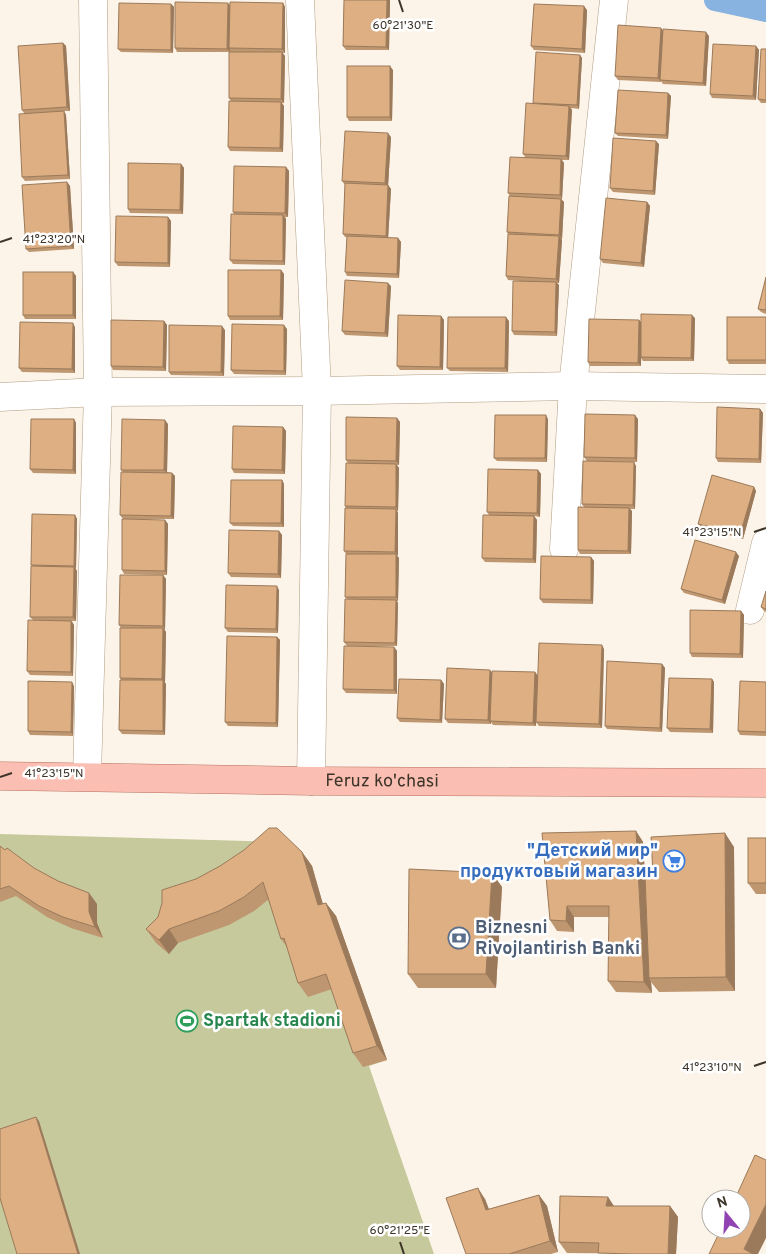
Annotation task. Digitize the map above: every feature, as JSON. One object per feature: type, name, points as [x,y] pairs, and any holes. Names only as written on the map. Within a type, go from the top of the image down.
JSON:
[{"type":"main road","name":"Feruz ko'chasi","points":[[0,776],[311,781],[766,783]]},
{"type":"street","points":[[86,776],[98,392],[93,0]]},
{"type":"street","points":[[300,0],[316,391],[311,781]]},
{"type":"street","points":[[564,549],[574,386],[614,0]]},
{"type":"street","points":[[0,396],[98,392],[316,391],[574,386],[766,389]]},
{"type":"street","points":[[750,610],[766,543]]},
{"type":"green space","name":"Spartak stadioni","points":[[0,834],[287,842],[311,866],[327,919],[336,916],[387,1060],[369,1066],[434,1254],[0,1254]]},
{"type":"building","points":[[344,0],[387,0],[386,47],[343,46]]},
{"type":"building","points":[[175,2],[228,3],[227,49],[175,48]]},
{"type":"building","points":[[230,2],[283,3],[282,49],[229,48]]},
{"type":"building","points":[[119,3],[171,4],[171,50],[118,49]]},
{"type":"building","points":[[534,4],[584,6],[582,49],[531,46]]},
{"type":"building","points":[[618,25],[661,28],[658,78],[615,76]]},
{"type":"building","points":[[663,29],[706,32],[703,83],[660,80]]},
{"type":"building","points":[[63,43],[67,107],[22,110],[18,46]]},
{"type":"building","points":[[713,44],[756,46],[753,96],[710,94]]},
{"type":"building","points":[[761,49],[766,49],[766,100],[758,99]]},
{"type":"building","points":[[229,52],[282,52],[281,99],[229,98]]},
{"type":"building","points":[[536,52],[580,55],[577,105],[533,103]]},
{"type":"building","points":[[347,66],[390,66],[390,117],[347,117]]},
{"type":"building","points":[[618,90],[668,93],[666,135],[615,133]]},
{"type":"building","points":[[229,101],[281,102],[280,148],[228,147]]},
{"type":"building","points":[[526,103],[569,106],[566,156],[523,154]]},
{"type":"building","points":[[64,111],[68,175],[22,177],[19,114]]},
{"type":"building","points":[[345,131],[388,133],[385,183],[342,181]]},
{"type":"building","points":[[613,138],[656,141],[653,191],[610,188]]},
{"type":"building","points":[[510,157],[561,159],[560,195],[508,193]]},
{"type":"building","points":[[128,163],[181,164],[180,210],[128,209]]},
{"type":"building","points":[[234,166],[286,167],[285,213],[233,212]]},
{"type":"building","points":[[67,182],[71,246],[26,249],[22,185]]},
{"type":"building","points":[[345,183],[388,185],[386,236],[343,234]]},
{"type":"building","points":[[509,196],[561,199],[559,235],[507,232]]},
{"type":"building","points":[[606,198],[647,202],[641,263],[600,259]]},
{"type":"building","points":[[231,214],[283,215],[283,261],[230,260]]},
{"type":"building","points":[[116,216],[168,217],[168,263],[115,262]]},
{"type":"building","points":[[508,234],[559,236],[556,279],[506,276]]},
{"type":"building","points":[[347,236],[398,238],[397,274],[345,272]]},
{"type":"building","points":[[228,270],[281,270],[280,316],[228,316]]},
{"type":"building","points":[[23,272],[73,272],[73,315],[23,315]]},
{"type":"building","points":[[766,277],[766,310],[758,309]]},
{"type":"building","points":[[345,280],[388,283],[385,333],[342,331]]},
{"type":"building","points":[[513,281],[556,282],[555,332],[512,331]]},
{"type":"building","points":[[641,314],[692,315],[691,358],[641,357]]},
{"type":"building","points":[[398,315],[441,316],[440,367],[397,366]]},
{"type":"building","points":[[448,317],[506,317],[505,368],[447,368]]},
{"type":"building","points":[[727,317],[766,317],[766,360],[727,360]]},
{"type":"building","points":[[589,319],[639,320],[638,363],[588,362]]},
{"type":"building","points":[[111,320],[164,321],[163,367],[111,366]]},
{"type":"building","points":[[20,322],[73,323],[72,369],[19,368]]},
{"type":"building","points":[[232,324],[284,325],[284,371],[231,370]]},
{"type":"building","points":[[169,325],[222,326],[221,372],[169,372]]},
{"type":"building","points":[[717,407],[760,409],[759,459],[716,458]]},
{"type":"building","points":[[585,414],[635,415],[635,458],[584,457]]},
{"type":"building","points":[[495,415],[546,415],[545,458],[494,458]]},
{"type":"building","points":[[346,417],[397,418],[396,461],[346,460]]},
{"type":"building","points":[[31,419],[74,419],[73,470],[30,469]]},
{"type":"building","points":[[122,419],[165,420],[164,470],[121,470]]},
{"type":"building","points":[[233,426],[283,427],[282,470],[232,469]]},
{"type":"building","points":[[583,461],[634,462],[633,505],[582,504]]},
{"type":"building","points":[[346,463],[396,464],[396,507],[345,506]]},
{"type":"building","points":[[488,469],[538,470],[537,513],[487,512]]},
{"type":"building","points":[[121,472],[172,473],[171,516],[120,515]]},
{"type":"building","points":[[712,475],[754,487],[740,535],[698,524]]},
{"type":"building","points":[[231,480],[282,480],[281,523],[230,523]]},
{"type":"building","points":[[578,507],[629,508],[628,551],[578,550]]},
{"type":"building","points":[[345,508],[396,509],[395,552],[344,551]]},
{"type":"building","points":[[32,514],[75,515],[74,566],[31,565]]},
{"type":"building","points":[[483,515],[534,516],[533,559],[482,558]]},
{"type":"building","points":[[122,519],[165,520],[165,571],[122,570]]},
{"type":"building","points":[[229,530],[279,531],[278,574],[228,573]]},
{"type":"building","points":[[695,540],[736,552],[722,600],[681,589]]},
{"type":"building","points":[[346,554],[396,554],[396,597],[345,597]]},
{"type":"building","points":[[541,556],[591,557],[591,600],[540,599]]},
{"type":"building","points":[[31,566],[74,567],[73,617],[30,617]]},
{"type":"building","points":[[120,575],[163,575],[163,626],[119,625]]},
{"type":"building","points":[[226,585],[277,586],[276,629],[225,628]]},
{"type":"building","points":[[766,591],[766,609],[761,607]]},
{"type":"building","points":[[345,599],[396,600],[395,643],[344,642]]},
{"type":"building","points":[[690,610],[741,611],[740,654],[690,653]]},
{"type":"building","points":[[28,620],[71,621],[71,672],[27,671]]},
{"type":"building","points":[[120,628],[163,628],[162,679],[120,678]]},
{"type":"building","points":[[227,636],[277,637],[276,723],[225,722]]},
{"type":"building","points":[[539,643],[602,645],[599,724],[536,722]]},
{"type":"building","points":[[344,646],[394,647],[394,690],[343,689]]},
{"type":"building","points":[[607,661],[662,664],[660,728],[605,726]]},
{"type":"building","points":[[447,668],[490,670],[488,720],[445,719]]},
{"type":"building","points":[[492,671],[535,672],[533,723],[490,721]]},
{"type":"building","points":[[669,678],[712,679],[710,729],[667,728]]},
{"type":"building","points":[[399,679],[441,680],[440,720],[397,718]]},
{"type":"building","points":[[120,680],[163,680],[163,731],[119,730]]},
{"type":"building","points":[[28,681],[72,682],[71,732],[28,731]]},
{"type":"building","points":[[740,681],[766,682],[766,732],[738,731]]},
{"type":"building","points":[[269,828],[277,828],[302,852],[318,905],[326,903],[377,1046],[353,1053],[326,974],[298,983],[284,938],[281,939],[263,882],[244,897],[219,911],[169,929],[159,940],[146,929],[158,917],[162,903],[162,890],[196,879],[220,866],[244,850]]},
{"type":"building","points":[[636,831],[644,982],[608,981],[609,906],[567,906],[566,921],[550,920],[542,833]]},
{"type":"building","points":[[725,833],[726,977],[649,978],[645,876],[653,874],[651,837]]},
{"type":"building","points":[[748,838],[766,838],[766,883],[748,883]]},
{"type":"building","points":[[0,846],[5,850],[7,848],[34,868],[58,881],[89,893],[89,912],[95,927],[63,917],[39,906],[9,886],[0,889]]},
{"type":"building","name":"Biznesni Rivojlantirish Banki","points":[[409,869],[492,873],[486,974],[408,974]]},
{"type":"building","points":[[36,1117],[78,1254],[17,1254],[0,1198],[0,1129]]},
{"type":"building","points":[[755,1155],[766,1160],[766,1204],[751,1235],[751,1189],[740,1189]]},
{"type":"building","points":[[478,1188],[486,1210],[539,1195],[550,1241],[509,1254],[466,1254],[446,1198]]},
{"type":"building","points":[[560,1196],[608,1197],[606,1206],[670,1206],[668,1254],[598,1253],[599,1243],[559,1242]]},
{"type":"building","points":[[716,1239],[749,1239],[744,1249],[753,1254],[709,1254]]},
{"type":"waterway","points":[[715,0],[766,11]]},
{"type":"place","name":"\"Детский мир\" продуктовый магазин","points":[[674,861]]},
{"type":"place","name":"Biznesni Rivojlantirish Banki","points":[[459,938]]},
{"type":"place","name":"Spartak stadioni","points":[[187,1021]]}]
